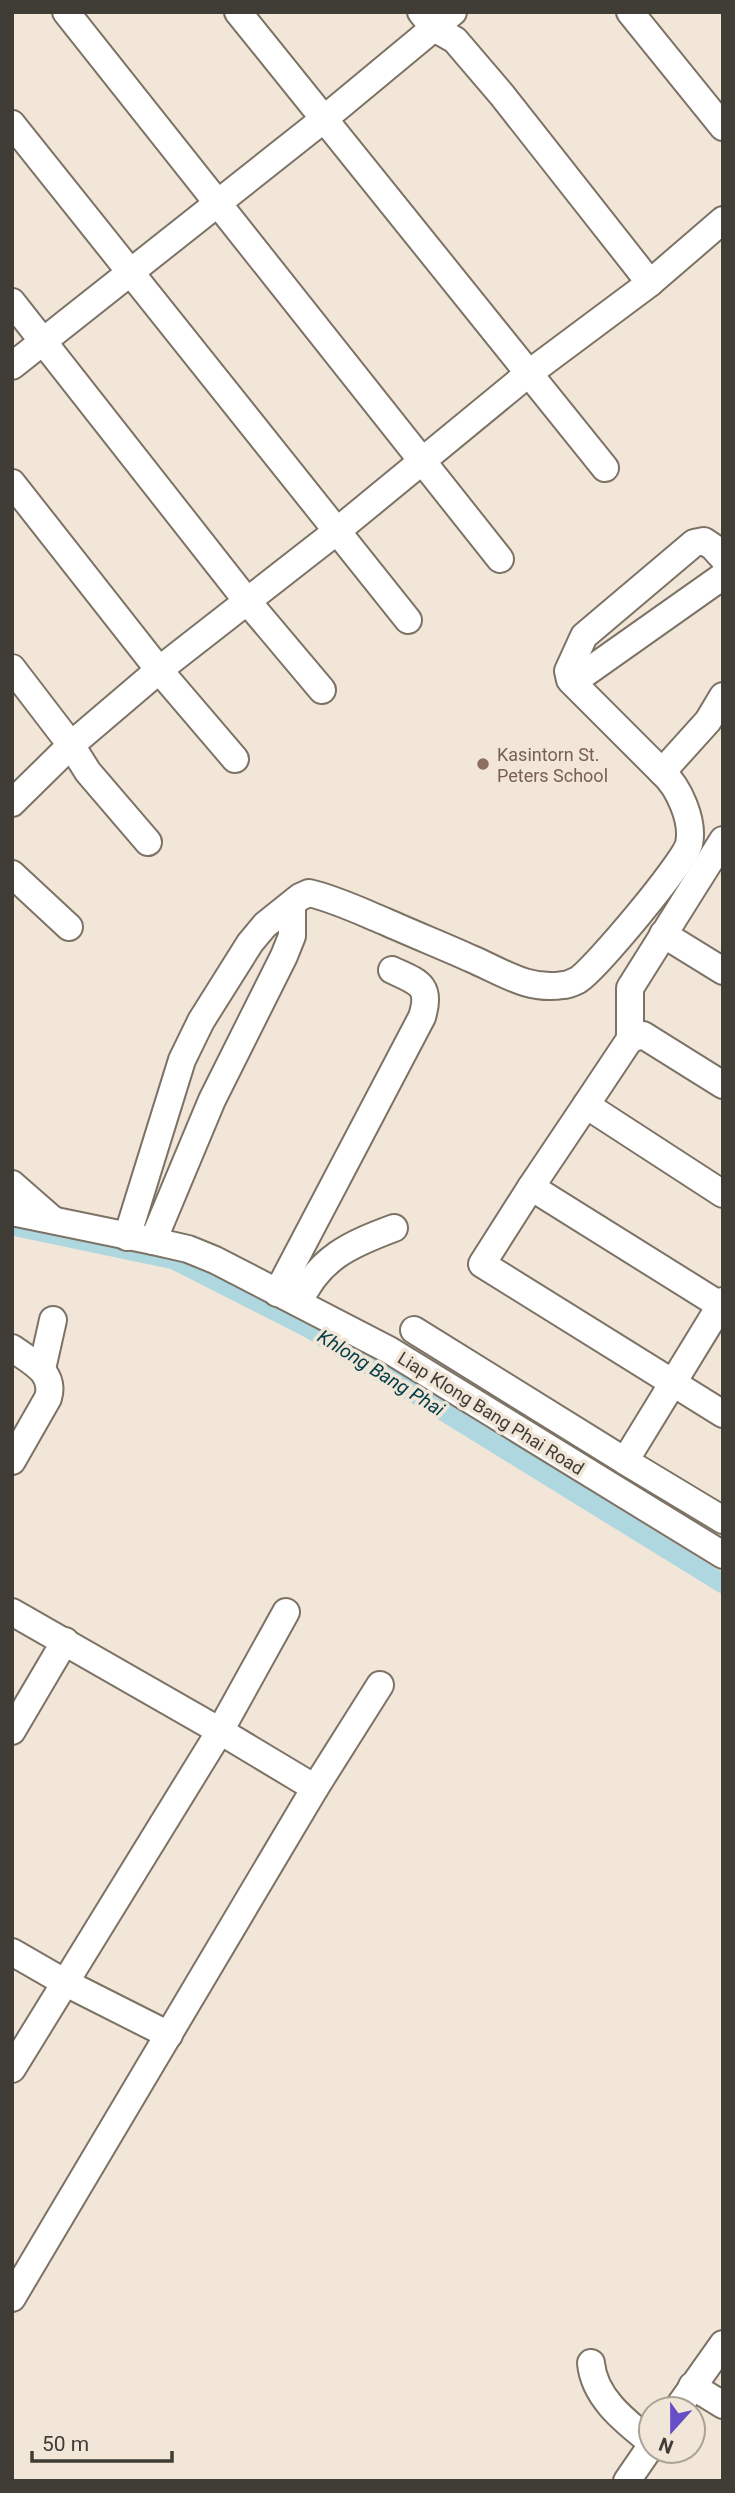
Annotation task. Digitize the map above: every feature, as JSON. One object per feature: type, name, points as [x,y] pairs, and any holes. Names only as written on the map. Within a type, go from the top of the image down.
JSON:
[{"type":"street","points":[[66,12],[500,559]]},
{"type":"street","points":[[238,12],[605,468]]},
{"type":"street","points":[[631,12],[723,127]]},
{"type":"street","points":[[12,366],[324,119],[443,20],[650,283]]},
{"type":"street","points":[[12,124],[408,620]]},
{"type":"street","points":[[12,803],[71,745],[159,670],[337,531],[528,374],[721,227]]},
{"type":"street","points":[[12,302],[247,601],[322,690]]},
{"type":"street","points":[[12,483],[159,670],[235,759]]},
{"type":"street","points":[[127,1237],[182,1060],[201,1021],[250,943],[265,925],[300,897],[309,893],[318,895],[475,960],[518,982],[564,985],[578,979],[598,961],[663,884],[688,847],[690,829],[673,781],[573,682],[568,671],[584,636],[694,543],[704,541],[723,558]]},
{"type":"street","points":[[573,682],[723,576]]},
{"type":"street","points":[[12,668],[71,745],[88,772],[148,842]]},
{"type":"street","points":[[662,772],[708,721],[723,696]]},
{"type":"street","points":[[720,849],[630,988],[631,1039],[482,1264],[723,1414]]},
{"type":"street","points":[[12,874],[69,927]]},
{"type":"street","points":[[153,1241],[212,1100],[276,976],[292,936],[292,904]]},
{"type":"street","points":[[663,934],[723,971]]},
{"type":"street","points":[[288,1298],[422,1017],[427,1000],[424,989],[413,980],[392,970]]},
{"type":"street","points":[[201,1021],[243,1039]]},
{"type":"street","points":[[631,1039],[643,1035],[723,1085]]},
{"type":"street","points":[[586,1105],[723,1194]]},
{"type":"street","points":[[12,1184],[53,1221]]},
{"type":"street","points":[[531,1187],[722,1304],[625,1461]]},
{"type":"street","name":"Liap Klong Bang Phai Road","points":[[12,1212],[188,1249],[215,1260],[389,1350],[723,1555]]},
{"type":"street","points":[[288,1298],[305,1288],[325,1262],[359,1240],[394,1228]]},
{"type":"street","points":[[41,1369],[54,1320]]},
{"type":"street","points":[[414,1330],[723,1520]]},
{"type":"street","points":[[12,1348],[41,1369],[50,1383],[49,1394],[12,1461]]},
{"type":"street","points":[[12,1612],[316,1788]]},
{"type":"street","points":[[12,2069],[220,1731],[286,1612]]},
{"type":"street","points":[[12,1731],[65,1641]]},
{"type":"street","points":[[12,2298],[380,1685]]},
{"type":"street","points":[[12,1952],[64,1982],[169,2035]]},
{"type":"street","points":[[686,2395],[723,2344]]},
{"type":"street","points":[[591,2363],[591,2371],[599,2391],[637,2431]]},
{"type":"street","points":[[692,2386],[723,2405]]},
{"type":"street","points":[[627,2481],[637,2465]]},
{"type":"waterway","name":"Khlong Bang Phai","points":[[12,1226],[174,1260],[308,1328],[723,1584]]},
{"type":"place","name":"Kasintorn St. Peters School","points":[[483,764]]}]
